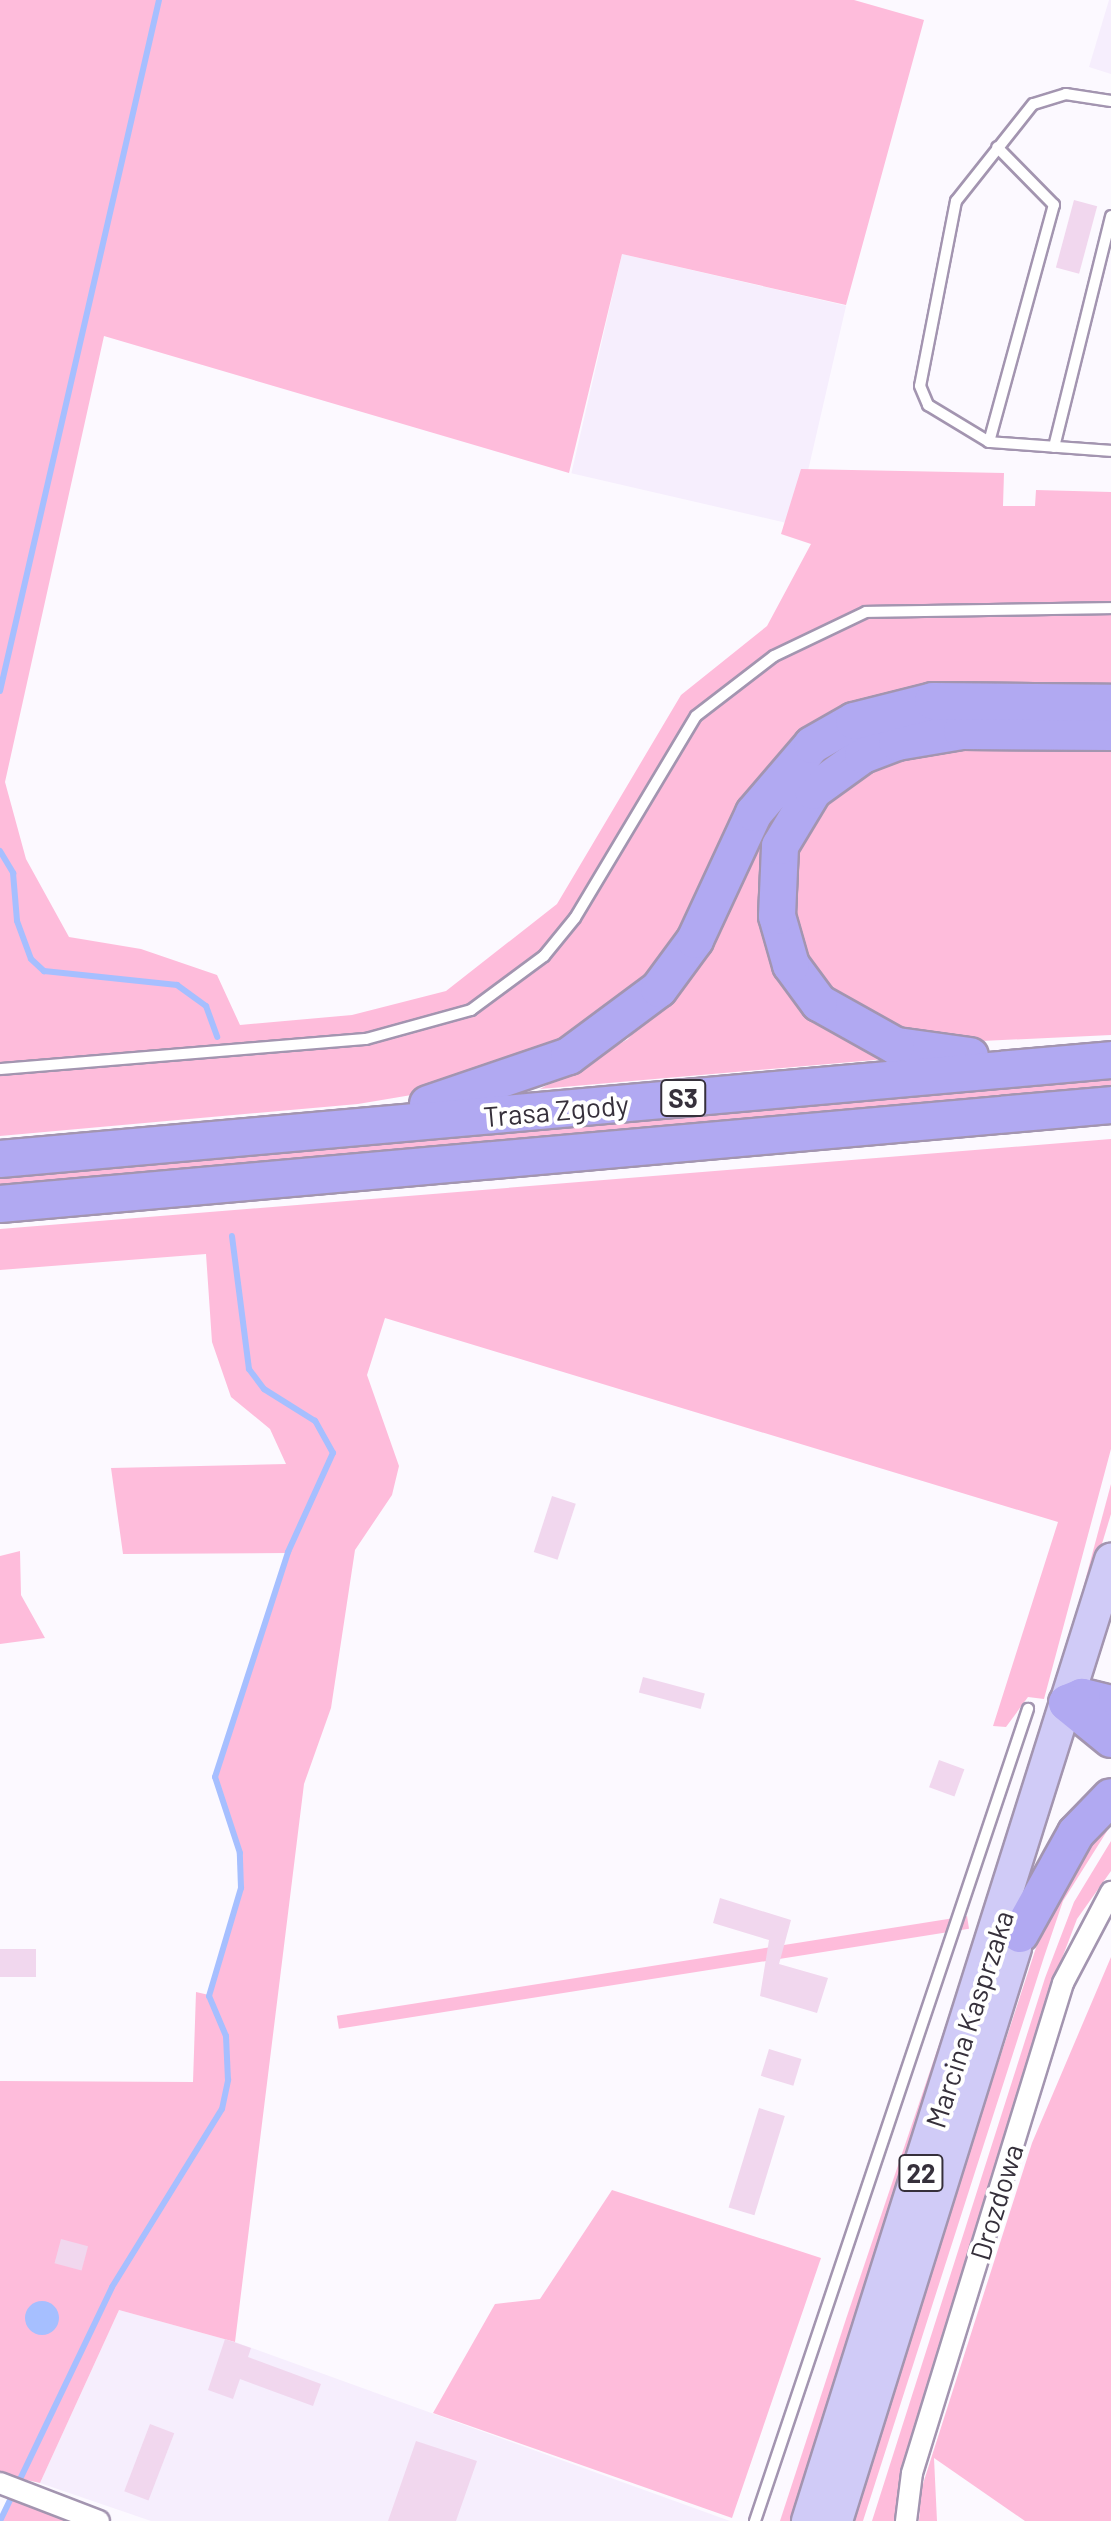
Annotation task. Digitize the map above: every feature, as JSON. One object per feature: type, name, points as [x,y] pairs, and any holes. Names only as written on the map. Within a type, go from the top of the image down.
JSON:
[{"type":"highway","points":[[286,1133],[513,1081],[569,1056],[630,1015],[695,940],[754,813],[783,774],[812,745],[854,721],[933,701],[1111,703]]},
{"type":"highway","points":[[1096,1061],[930,1053],[836,1017],[791,965],[775,883],[780,846],[804,803],[863,755],[914,736],[962,731],[1111,732]]},
{"type":"highway","name":"Trasa Zgody","points":[[0,1159],[1096,1061]]},
{"type":"highway","name":"Trasa Zgody","points":[[0,1204],[1111,1105]]},
{"type":"highway","points":[[1020,1934],[1048,1875],[1111,1797]]},
{"type":"main road","name":"Marcina Kasprzaka","points":[[808,2521],[1093,1713],[1111,1560]]},
{"type":"main road","name":"Marcina Kasprzaka","points":[[836,2521],[1020,1934],[1093,1713],[1111,1631]]},
{"type":"street","name":"Drozdowa","points":[[906,2521],[920,2447],[1063,1983],[1111,1892]]},
{"type":"street","points":[[0,2483],[99,2521]]},
{"type":"lane","points":[[1111,101],[1043,99],[997,147],[956,201],[920,386],[928,405],[989,442],[1111,451]]},
{"type":"lane","points":[[989,442],[1054,205],[997,147]]},
{"type":"lane","points":[[1054,447],[1111,216]]},
{"type":"lane","points":[[0,1069],[366,1039],[471,1010],[544,956],[575,918],[696,716],[774,656],[866,612],[1111,608]]},
{"type":"lane","name":"Marcina Kasprzaka","points":[[755,2521],[1028,1709]]},
{"type":"shaded area","points":[[0,0],[854,0],[924,20],[846,305],[622,254],[569,473],[104,336],[5,782],[26,859],[69,937],[141,949],[217,975],[240,1025],[352,1015],[446,991],[557,904],[681,695],[767,626],[811,544],[781,534],[801,469],[1004,473],[1003,506],[1035,506],[1036,490],[1111,492],[1111,694],[809,735],[671,946],[608,1015],[540,1058],[459,1087],[358,1104],[0,1136]]},
{"type":"shaded area","points":[[1111,0],[1111,74],[1089,67]]},
{"type":"shaded area","points":[[622,254],[846,306],[795,525],[571,473]]},
{"type":"shaded area","points":[[853,737],[825,765],[766,930],[886,1059],[540,1089],[628,1039],[707,946],[765,821],[824,754]]},
{"type":"shaded area","points":[[986,742],[1111,745],[1111,1035],[961,1042],[852,1013],[803,964],[785,909],[791,862],[828,799],[861,770],[911,752]]},
{"type":"shaded area","points":[[1111,1073],[1111,1091],[0,1191],[0,1170]]},
{"type":"shaded area","points":[[1111,1139],[1111,1449],[1044,1699],[1028,1697],[1006,1727],[993,1726],[1058,1522],[385,1318],[367,1375],[399,1466],[392,1495],[355,1550],[331,1708],[304,1784],[235,2342],[119,2310],[40,2483],[0,2474],[0,2081],[193,2082],[196,1992],[209,1995],[241,1888],[240,1853],[215,1777],[287,1553],[123,1554],[111,1468],[286,1464],[270,1429],[231,1397],[212,1342],[206,1254],[0,1270],[0,1229]]},
{"type":"shaded area","points":[[1111,1484],[1111,1514],[1041,1745]]},
{"type":"shaded area","points":[[20,1551],[21,1595],[45,1638],[0,1644],[0,1556]]},
{"type":"shaded area","points":[[1034,1764],[794,2521],[780,2521],[846,2319]]},
{"type":"shaded area","points":[[1103,1821],[1109,1828],[1063,1901],[863,2521],[848,2521],[1052,1899]]},
{"type":"shaded area","points":[[1111,1841],[1111,1871],[1077,1919],[1051,1987],[903,2466],[894,2521],[872,2521],[1045,1978],[1074,1902]]},
{"type":"shaded area","points":[[967,1916],[969,1929],[339,2029],[337,2016]]},
{"type":"shaded area","points":[[1111,1957],[1111,2521],[1025,2521],[934,2458],[937,2521],[919,2521],[921,2490],[1032,2143]]},
{"type":"shaded area","points":[[612,2190],[821,2258],[732,2518],[433,2413],[495,2304],[540,2299]]},
{"type":"shaded area","points":[[119,2310],[235,2342],[730,2521],[151,2521],[40,2483]]},
{"type":"shaded area","points":[[12,2495],[84,2521],[0,2521]]},
{"type":"water","points":[[42,2301],[54,2306],[59,2318],[54,2330],[42,2335],[30,2330],[25,2318],[30,2306]]},
{"type":"building","points":[[1074,200],[1097,206],[1079,274],[1056,268]]},
{"type":"building","points":[[552,1496],[576,1504],[558,1560],[534,1552]]},
{"type":"building","points":[[643,1677],[705,1694],[701,1709],[639,1692]]},
{"type":"building","points":[[939,1760],[964,1769],[954,1796],[929,1787]]},
{"type":"building","points":[[720,1898],[791,1920],[779,1964],[828,1978],[817,2013],[760,1996],[769,1940],[713,1923]]},
{"type":"building","points":[[0,1949],[36,1949],[36,1977],[0,1977]]},
{"type":"building","points":[[769,2049],[802,2059],[793,2086],[761,2076]]},
{"type":"building","points":[[759,2108],[785,2116],[754,2215],[729,2207]]},
{"type":"building","points":[[61,2239],[88,2246],[82,2270],[55,2263]]},
{"type":"building","points":[[225,2339],[251,2348],[248,2357],[321,2384],[313,2406],[240,2379],[233,2399],[208,2390]]},
{"type":"building","points":[[150,2424],[174,2433],[148,2501],[124,2491]]},
{"type":"building","points":[[416,2441],[477,2461],[456,2521],[388,2521]]},
{"type":"waterway","points":[[0,691],[159,0]]},
{"type":"waterway","points":[[0,851],[13,873],[17,921],[31,959],[44,971],[177,985],[206,1006],[217,1037]]},
{"type":"waterway","points":[[0,2521],[112,2287],[222,2109],[228,2080],[226,2036],[209,1996],[241,1888],[240,1853],[215,1777],[288,1552],[333,1453],[315,1421],[264,1389],[249,1369],[232,1236]]}]
